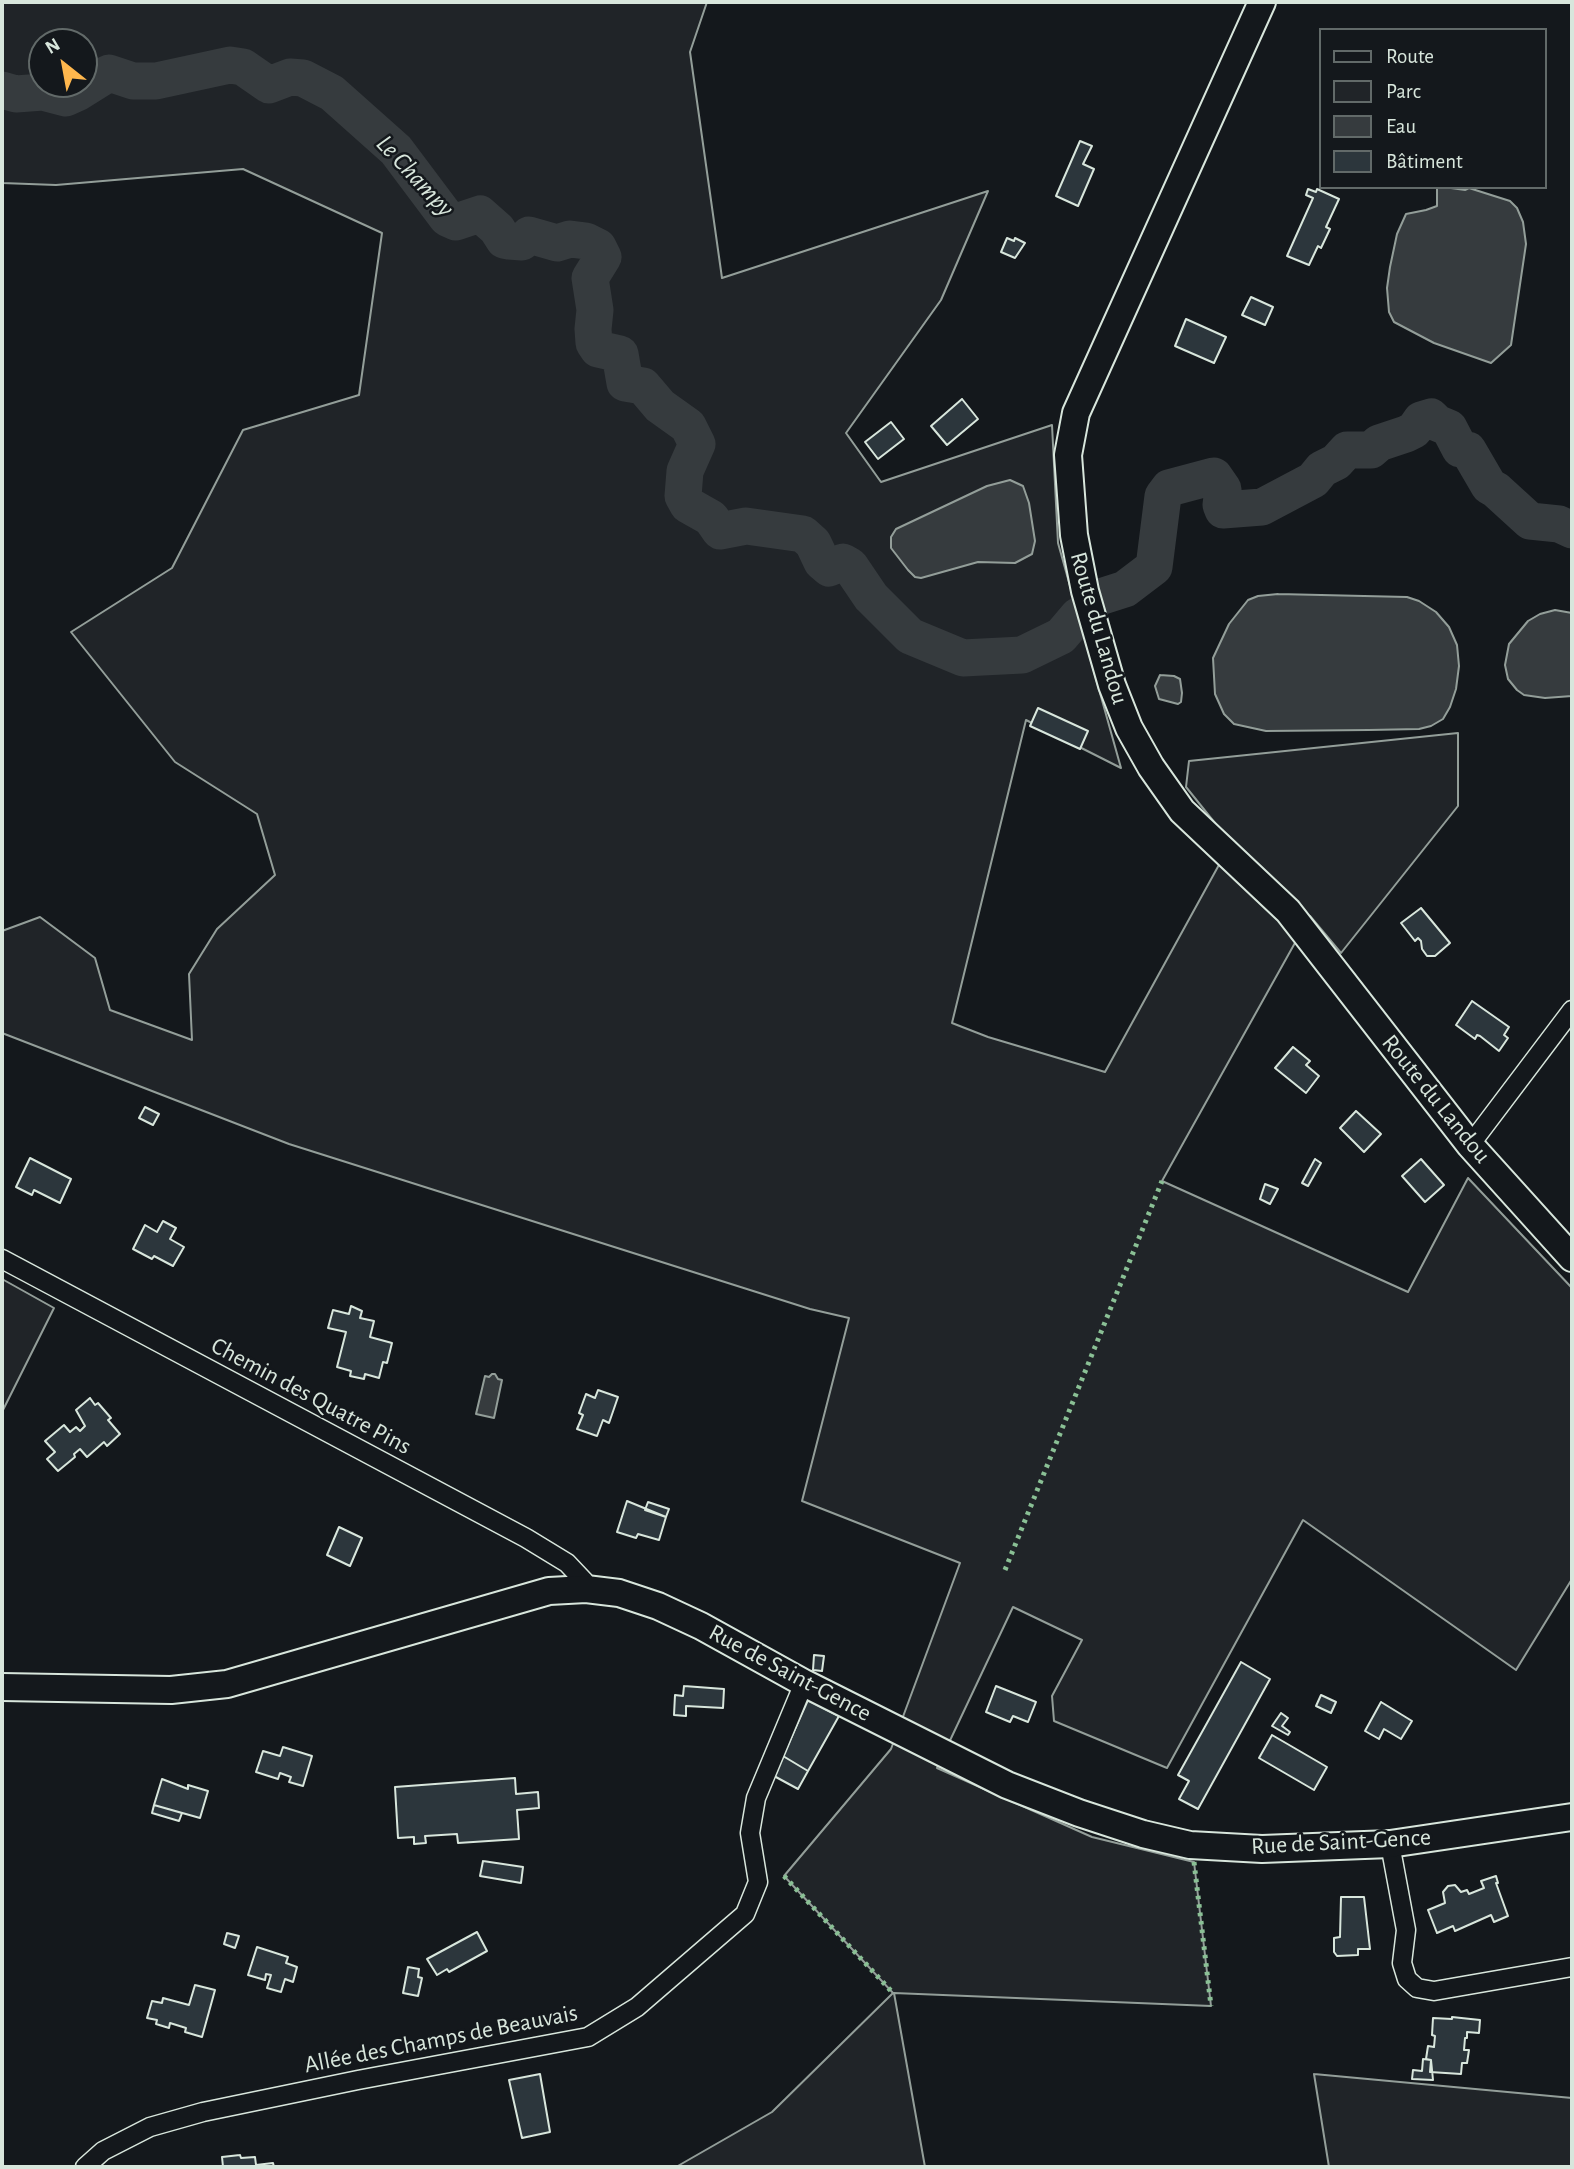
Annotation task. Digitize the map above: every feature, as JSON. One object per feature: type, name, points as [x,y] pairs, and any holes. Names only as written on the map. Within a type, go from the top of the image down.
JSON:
[{"type":"street","name":"Route du Landou","points":[[1262,2],[1076,413],[1068,456],[1074,536],[1085,591],[1112,685],[1129,728],[1151,767],[1182,811],[1287,911],[1470,1145],[1572,1258]]},
{"type":"street","points":[[1470,1145],[1572,1010]]},
{"type":"street","name":"Chemin des Quatre Pins","points":[[2,1259],[526,1538],[567,1563],[584,1581],[586,1589]]},
{"type":"street","name":"Rue de Saint-Gence","points":[[2,1687],[171,1690],[227,1684],[549,1591],[586,1589],[620,1593],[658,1606],[701,1626],[804,1683],[1007,1784],[1079,1813],[1143,1834],[1190,1845],[1262,1849],[1390,1844],[1572,1817]]},
{"type":"street","name":"Allée des Champs de Beauvais","points":[[85,2167],[103,2151],[150,2127],[203,2112],[332,2085],[588,2037],[637,2007],[745,1914],[758,1882],[750,1833],[756,1798],[804,1683]]},
{"type":"street","points":[[1390,1844],[1406,1930],[1402,1963],[1407,1979],[1417,1988],[1434,1991],[1572,1967]]},
{"type":"green space","points":[[2,2],[707,2],[690,52],[722,278],[988,191],[941,300],[846,433],[881,482],[1052,425],[1058,543],[1121,768],[1026,720],[952,1023],[988,1037],[1105,1072],[1231,843],[1186,787],[1189,761],[1458,733],[1458,806],[1341,953],[1310,916],[1162,1181],[1408,1292],[1468,1178],[1572,1288],[1572,1579],[1516,1670],[1303,1520],[1167,1768],[1054,1721],[1052,1696],[1082,1640],[1013,1607],[937,1768],[1092,1837],[1194,1862],[1211,2006],[894,1993],[925,2167],[676,2167],[772,2112],[893,1993],[784,1876],[891,1749],[960,1563],[802,1501],[849,1318],[810,1309],[289,1144],[2,1033],[2,931],[40,917],[95,958],[110,1010],[192,1040],[189,974],[217,929],[275,875],[257,814],[175,762],[71,632],[172,568],[243,430],[359,395],[382,233],[243,169],[56,185],[2,183]]},
{"type":"green space","points":[[2,1279],[54,1308],[2,1412]]},
{"type":"green space","points":[[1314,2074],[1572,2098],[1572,2167],[1329,2167]]},
{"type":"water","points":[[1437,189],[1472,189],[1510,201],[1517,208],[1523,222],[1526,244],[1511,345],[1491,363],[1434,343],[1394,322],[1389,312],[1387,288],[1390,267],[1397,234],[1406,214],[1437,206]]},
{"type":"water","points":[[1010,480],[1023,486],[1029,503],[1035,541],[1032,554],[1015,563],[978,562],[921,578],[915,577],[908,570],[891,548],[891,537],[896,529],[987,486]]},
{"type":"water","points":[[1278,594],[1407,597],[1436,612],[1449,627],[1457,645],[1459,666],[1456,689],[1443,719],[1419,729],[1266,731],[1234,724],[1224,714],[1215,694],[1213,658],[1229,624],[1248,600]]},
{"type":"water","points":[[1555,610],[1572,613],[1572,696],[1545,698],[1524,695],[1508,679],[1505,665],[1509,644],[1528,621]]},
{"type":"water","points":[[1160,675],[1180,679],[1181,702],[1178,704],[1159,699],[1155,686]]},
{"type":"water","points":[[492,1374],[502,1380],[494,1418],[476,1414],[485,1376]]},
{"type":"building","points":[[1080,141],[1092,146],[1083,164],[1094,169],[1078,206],[1056,196]]},
{"type":"building","points":[[1308,189],[1316,192],[1317,189],[1339,199],[1326,227],[1330,229],[1309,265],[1287,256],[1313,198],[1306,195]]},
{"type":"building","points":[[1007,238],[1014,241],[1015,238],[1025,243],[1015,258],[1001,252]]},
{"type":"building","points":[[1251,297],[1273,307],[1265,325],[1242,315]]},
{"type":"building","points":[[1186,319],[1226,337],[1214,363],[1175,346]]},
{"type":"building","points":[[962,399],[978,419],[947,445],[931,426]]},
{"type":"building","points":[[891,422],[904,439],[878,459],[865,442]]},
{"type":"building","points":[[1038,708],[1088,731],[1080,749],[1030,726]]},
{"type":"building","points":[[1421,908],[1450,943],[1435,956],[1427,956],[1421,941],[1418,938],[1415,941],[1401,923]]},
{"type":"building","points":[[1472,1001],[1509,1027],[1504,1035],[1508,1038],[1499,1051],[1480,1036],[1477,1035],[1475,1039],[1456,1025]]},
{"type":"building","points":[[1293,1047],[1310,1061],[1306,1065],[1319,1076],[1306,1093],[1275,1068]]},
{"type":"building","points":[[145,1107],[159,1114],[153,1125],[139,1118]]},
{"type":"building","points":[[1356,1111],[1381,1134],[1364,1152],[1340,1128]]},
{"type":"building","points":[[30,1158],[71,1179],[60,1203],[34,1190],[32,1195],[16,1187]]},
{"type":"building","points":[[1315,1159],[1321,1163],[1308,1186],[1302,1183]]},
{"type":"building","points":[[1421,1159],[1444,1185],[1425,1202],[1402,1176]]},
{"type":"building","points":[[1265,1184],[1278,1189],[1270,1204],[1260,1199]]},
{"type":"building","points":[[163,1221],[176,1228],[170,1239],[184,1247],[173,1266],[133,1249],[145,1225],[157,1232]]},
{"type":"building","points":[[351,1306],[362,1311],[360,1318],[374,1321],[370,1337],[392,1343],[387,1363],[383,1362],[379,1378],[365,1374],[364,1379],[350,1376],[351,1371],[337,1367],[346,1332],[328,1328],[333,1310],[349,1314]]},
{"type":"building","points":[[598,1390],[618,1397],[609,1423],[603,1420],[597,1436],[577,1429],[583,1415],[579,1413],[586,1394],[595,1398]]},
{"type":"building","points":[[90,1398],[111,1418],[108,1420],[120,1434],[107,1446],[104,1442],[87,1457],[80,1449],[74,1454],[75,1457],[58,1471],[47,1459],[55,1452],[45,1441],[64,1425],[70,1432],[76,1427],[80,1431],[85,1426],[76,1410]]},
{"type":"building","points":[[627,1501],[666,1517],[659,1540],[638,1534],[636,1538],[617,1532]]},
{"type":"building","points":[[648,1502],[669,1509],[666,1517],[645,1510]]},
{"type":"building","points":[[339,1527],[362,1538],[350,1566],[327,1555]]},
{"type":"building","points":[[814,1655],[824,1656],[822,1671],[813,1670]]},
{"type":"building","points":[[1241,1662],[1270,1679],[1198,1809],[1179,1799],[1189,1781],[1178,1775]]},
{"type":"building","points":[[684,1686],[724,1689],[723,1708],[686,1706],[686,1716],[674,1715],[675,1695],[683,1696]]},
{"type":"building","points":[[996,1686],[1036,1702],[1028,1722],[1013,1716],[1010,1722],[986,1712]]},
{"type":"building","points":[[1321,1695],[1336,1702],[1331,1713],[1316,1706]]},
{"type":"building","points":[[808,1700],[839,1716],[808,1771],[783,1756]]},
{"type":"building","points":[[1381,1702],[1412,1721],[1401,1739],[1384,1729],[1379,1739],[1365,1731]]},
{"type":"building","points":[[1281,1713],[1288,1718],[1282,1726],[1290,1732],[1288,1735],[1272,1726]]},
{"type":"building","points":[[1272,1735],[1327,1767],[1314,1790],[1259,1758]]},
{"type":"building","points":[[283,1747],[312,1756],[303,1786],[289,1782],[291,1777],[280,1773],[278,1779],[256,1772],[263,1751],[280,1756]]},
{"type":"building","points":[[783,1756],[808,1771],[798,1789],[774,1776]]},
{"type":"building","points":[[515,1778],[516,1794],[538,1792],[539,1808],[517,1810],[519,1839],[458,1843],[457,1834],[425,1836],[426,1843],[414,1844],[414,1837],[398,1838],[395,1787]]},
{"type":"building","points":[[162,1779],[188,1789],[188,1785],[208,1791],[200,1818],[154,1805]]},
{"type":"building","points":[[154,1805],[182,1813],[179,1821],[152,1813]]},
{"type":"building","points":[[483,1861],[523,1867],[521,1883],[480,1876]]},
{"type":"building","points":[[1496,1876],[1508,1916],[1494,1922],[1491,1915],[1455,1931],[1453,1926],[1437,1933],[1428,1910],[1445,1903],[1443,1892],[1448,1886],[1455,1885],[1461,1892],[1467,1890],[1469,1894],[1484,1888],[1481,1881]]},
{"type":"building","points":[[1341,1897],[1364,1897],[1370,1949],[1358,1949],[1358,1955],[1337,1956],[1334,1952],[1334,1938],[1340,1937]]},
{"type":"building","points":[[477,1932],[487,1951],[449,1972],[447,1969],[437,1975],[427,1959]]},
{"type":"building","points":[[227,1933],[239,1936],[235,1948],[224,1944]]},
{"type":"building","points":[[257,1947],[288,1957],[286,1963],[297,1967],[293,1982],[285,1979],[281,1992],[267,1988],[271,1975],[266,1974],[265,1980],[248,1975]]},
{"type":"building","points":[[408,1967],[419,1969],[418,1977],[422,1978],[418,1996],[403,1993]]},
{"type":"building","points":[[195,1985],[215,1990],[202,2037],[185,2032],[186,2028],[170,2023],[169,2028],[156,2024],[157,2020],[147,2018],[152,2001],[162,2003],[163,1998],[189,2005]]},
{"type":"building","points":[[1433,2018],[1480,2020],[1479,2033],[1467,2032],[1465,2038],[1464,2050],[1469,2050],[1467,2063],[1462,2063],[1461,2074],[1430,2072],[1431,2060],[1426,2059],[1428,2046],[1434,2047]]},
{"type":"building","points":[[1423,2059],[1431,2060],[1433,2080],[1412,2079],[1413,2070],[1422,2071]]},
{"type":"building","points":[[540,2074],[550,2132],[522,2138],[509,2080]]},
{"type":"building","points":[[240,2155],[241,2158],[255,2157],[256,2165],[273,2163],[274,2167],[223,2167],[222,2157]]},
{"type":"waterway","name":"Le Champy","points":[[2,90],[16,94],[43,92],[66,98],[109,73],[133,81],[156,81],[230,65],[243,67],[269,85],[290,77],[303,78],[332,93],[396,150],[447,218],[456,222],[480,214],[497,229],[504,240],[509,241],[522,242],[529,235],[557,243],[570,239],[586,241],[598,247],[603,257],[590,278],[595,310],[594,343],[598,349],[620,354],[625,383],[643,386],[660,406],[688,426],[697,444],[685,471],[683,496],[688,505],[711,518],[720,531],[746,526],[803,534],[813,543],[822,562],[829,568],[843,562],[850,566],[871,597],[910,636],[963,658],[1022,655],[1061,636],[1078,616]]},
{"type":"waterway","name":"Le Champy","points":[[1100,597],[1125,589],[1154,567],[1163,496],[1169,488],[1214,476],[1223,489],[1223,510],[1262,507],[1313,480],[1322,469],[1336,462],[1347,450],[1371,450],[1379,443],[1414,430],[1421,420],[1431,417],[1449,428],[1460,449],[1468,450],[1489,486],[1530,521],[1559,524],[1572,530]]},
{"type":"hedge","points":[[1005,1570],[1162,1181]]},
{"type":"hedge","points":[[1194,1862],[1211,2006]]},
{"type":"hedge","points":[[784,1876],[893,1993]]}]
